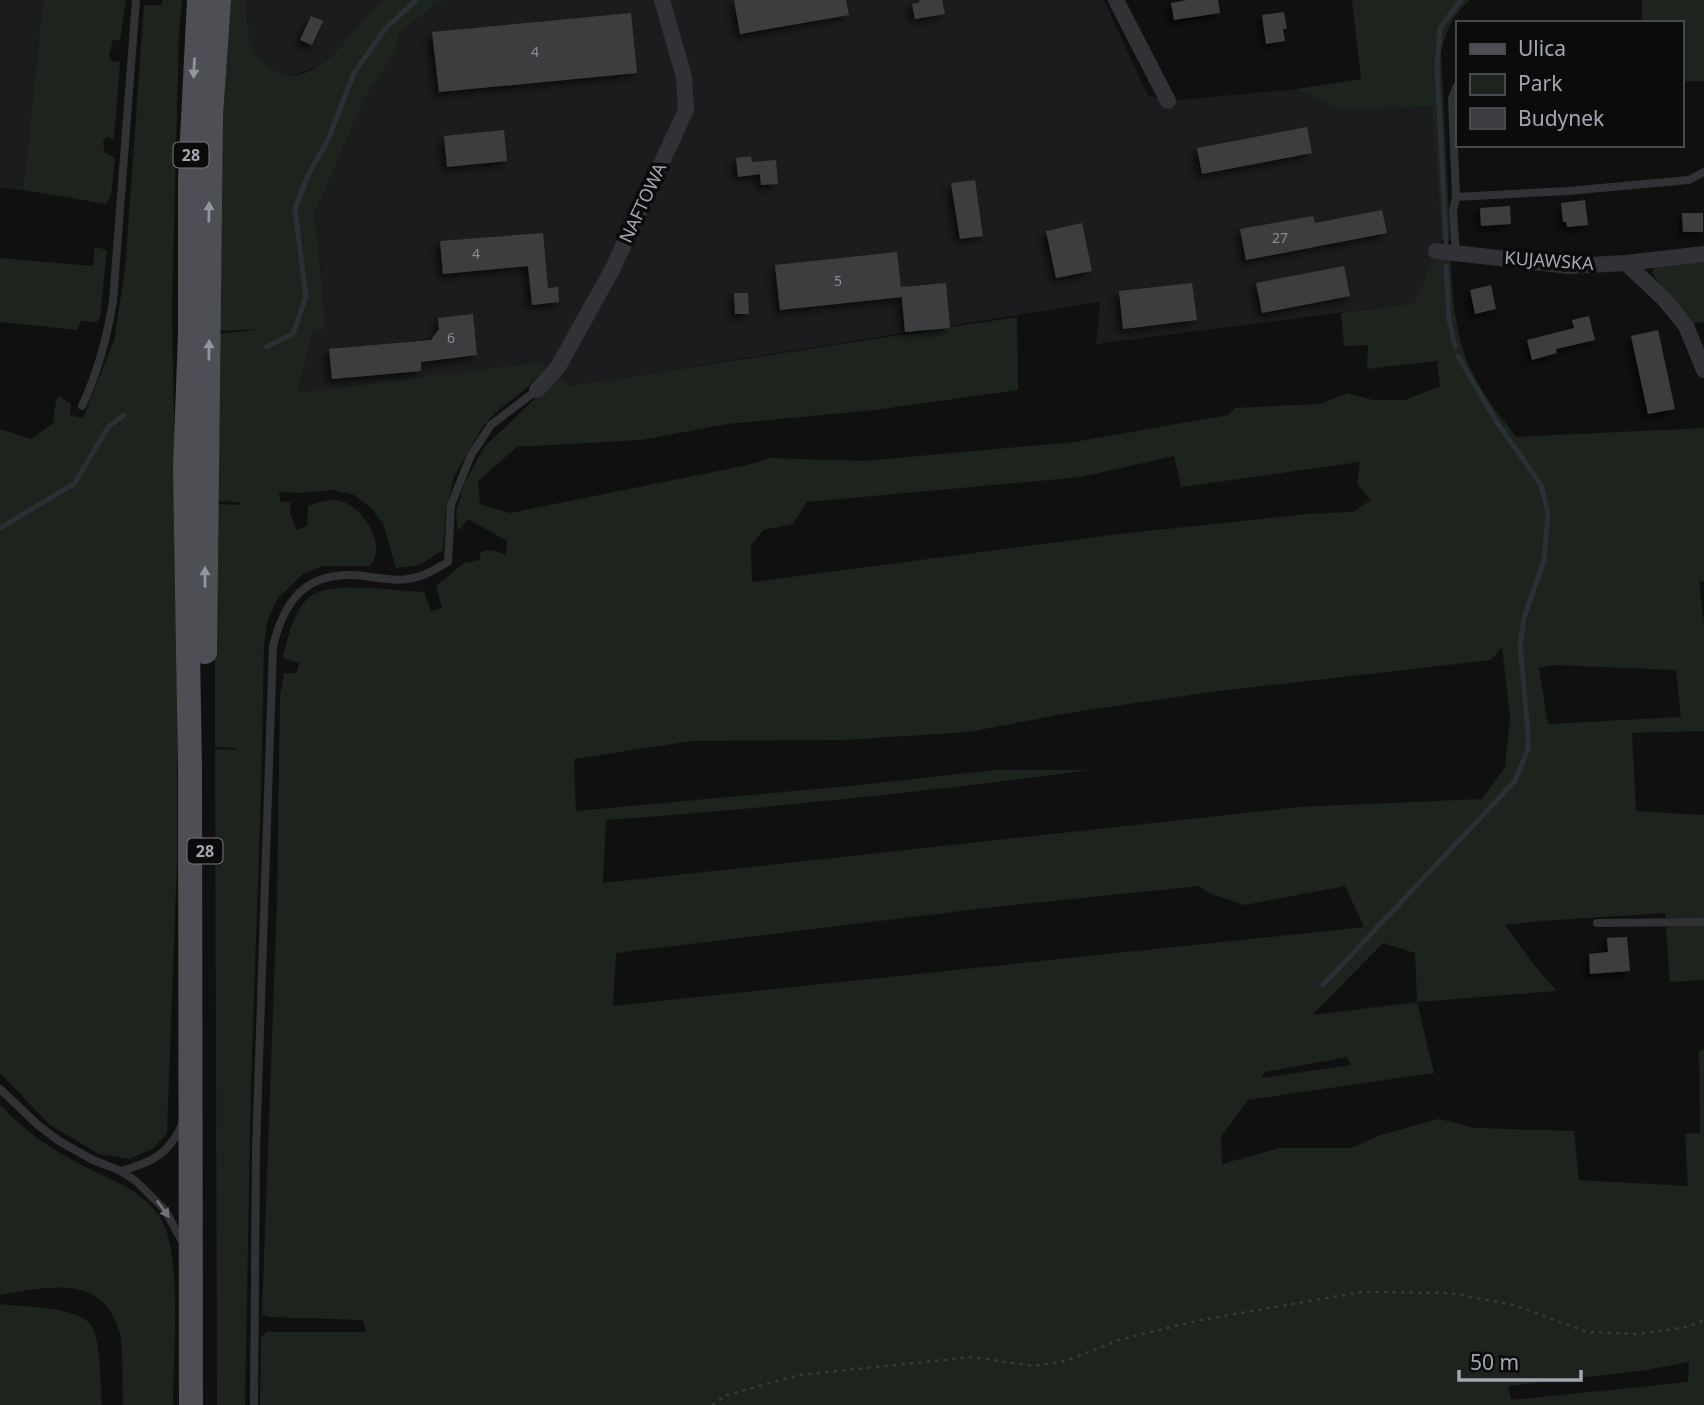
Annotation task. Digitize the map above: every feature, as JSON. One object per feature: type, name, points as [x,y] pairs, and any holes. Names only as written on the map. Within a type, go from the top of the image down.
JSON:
[{"type":"main road","name":"28","points":[[191,1405],[190,757],[186,456],[190,335],[190,179],[199,0]]},
{"type":"main road","name":"28","points":[[206,1405],[205,549],[211,115],[219,0]]},
{"type":"street","name":"NAFTOWA","points":[[537,390],[558,367],[612,270],[686,110],[684,77],[662,0]]},
{"type":"street","points":[[1115,0],[1168,101]]},
{"type":"street","name":"KUJAWSKA","points":[[1436,251],[1570,267],[1704,254]]},
{"type":"street","points":[[1626,263],[1664,299],[1686,326],[1704,370]]},
{"type":"lane","points":[[82,407],[104,348],[113,300],[136,0]]},
{"type":"lane","points":[[1456,89],[1452,99],[1456,254]]},
{"type":"lane","points":[[1455,197],[1568,191],[1689,180],[1704,172]]},
{"type":"lane","points":[[254,1405],[256,1150],[273,646],[279,620],[291,600],[309,584],[329,577],[350,575],[407,580],[427,574],[448,562],[451,505],[471,455],[491,425],[537,390]]},
{"type":"lane","points":[[1597,923],[1704,922]]},
{"type":"lane","points":[[0,1088],[38,1125],[59,1141],[93,1160],[121,1171],[146,1190],[165,1210],[191,1258]]},
{"type":"lane","points":[[121,1171],[150,1161],[170,1146],[191,1104]]},
{"type":"path","points":[[712,1405],[727,1395],[799,1375],[973,1357],[1033,1366],[1065,1361],[1122,1339],[1201,1320],[1361,1292],[1450,1293],[1514,1305],[1587,1332],[1637,1334],[1688,1327],[1704,1320]]},
{"type":"shaded area","points":[[0,0],[43,0],[23,190],[0,188]]},
{"type":"shaded area","points":[[246,0],[381,0],[344,44],[319,66],[295,75],[280,74],[265,66],[255,55],[249,40]]},
{"type":"shaded area","points":[[446,0],[1104,0],[1148,96],[1168,101],[1297,89],[1339,110],[1433,107],[1442,240],[1415,303],[1096,344],[1100,302],[569,386],[538,362],[297,394],[313,330],[326,328],[315,213],[364,100],[396,50],[399,33],[437,3]]},
{"type":"green space","points":[[43,0],[126,0],[120,40],[113,40],[109,55],[112,61],[120,62],[114,139],[107,137],[103,141],[105,153],[115,158],[111,195],[106,204],[23,190]]},
{"type":"green space","points":[[162,0],[182,0],[172,306],[177,627],[177,862],[167,1133],[154,1148],[130,1159],[99,1154],[50,1125],[0,1073],[0,429],[31,439],[53,423],[59,396],[71,404],[70,416],[83,418],[114,341],[125,269],[144,5],[162,5]]},
{"type":"green space","points":[[229,0],[246,0],[250,41],[259,58],[275,71],[291,75],[306,73],[321,65],[348,39],[381,0],[446,0],[437,3],[399,33],[396,50],[364,100],[315,213],[326,329],[313,331],[297,393],[539,362],[546,368],[522,392],[496,412],[481,429],[454,477],[446,511],[443,550],[420,565],[396,568],[383,524],[371,508],[354,495],[333,490],[279,492],[280,501],[291,503],[290,514],[297,530],[307,526],[308,506],[328,500],[349,504],[364,518],[376,548],[370,566],[322,566],[303,574],[278,598],[268,619],[264,645],[245,1405],[217,1405],[215,749],[236,748],[215,747],[215,504],[240,505],[241,502],[217,501],[218,334],[262,329],[218,331],[221,123]]},
{"type":"green space","points":[[1352,0],[1470,0],[1451,24],[1441,53],[1450,239],[1442,240],[1432,107],[1339,110],[1297,89],[1361,79]]},
{"type":"green space","points":[[1642,0],[1704,0],[1704,81],[1683,81],[1683,21],[1642,21]]},
{"type":"green space","points":[[95,247],[107,250],[100,318],[97,322],[81,321],[77,330],[0,322],[0,258],[93,266]]},
{"type":"green space","points":[[1434,256],[1451,260],[1456,320],[1463,350],[1484,393],[1516,437],[1704,428],[1704,581],[1699,581],[1704,624],[1704,731],[1632,733],[1636,811],[1704,815],[1704,918],[1666,918],[1665,913],[1505,925],[1557,991],[1417,1002],[1434,1073],[1248,1100],[1221,1137],[1222,1164],[1279,1148],[1351,1148],[1381,1135],[1439,1119],[1475,1128],[1574,1131],[1579,1180],[1688,1186],[1685,1134],[1700,1133],[1699,1051],[1704,1049],[1704,1405],[260,1405],[261,1337],[267,1332],[366,1332],[363,1320],[267,1317],[262,1314],[277,899],[280,696],[284,673],[297,673],[299,663],[283,658],[293,622],[309,598],[316,593],[340,588],[424,592],[431,611],[442,608],[436,586],[464,563],[481,560],[479,553],[486,551],[506,555],[507,541],[468,519],[458,531],[456,512],[464,484],[484,447],[558,377],[569,386],[1017,317],[1018,390],[875,410],[727,424],[641,440],[517,447],[478,481],[480,504],[510,513],[748,465],[770,458],[864,461],[1074,442],[1228,415],[1235,408],[1320,404],[1348,393],[1373,400],[1405,400],[1440,386],[1437,361],[1367,369],[1368,345],[1344,346],[1341,313],[1415,303]],"holes":[[[1174,456],[1181,487],[1360,462],[1357,483],[1371,500],[1353,512],[1307,514],[1119,534],[752,582],[751,546],[763,530],[793,524],[807,502],[1081,477]],[[1502,647],[1510,717],[1505,767],[1482,799],[1299,807],[603,883],[606,820],[848,799],[1089,770],[994,770],[576,811],[574,759],[692,741],[842,740],[969,732],[1062,714],[1210,692],[1491,660]],[[1554,665],[1676,670],[1681,717],[1548,724],[1539,668]],[[1199,886],[1211,894],[1245,905],[1345,886],[1364,927],[613,1006],[616,953],[994,907]],[[1383,943],[1415,953],[1417,1002],[1312,1015]],[[1347,1057],[1351,1065],[1261,1078],[1265,1072]],[[1689,1362],[1688,1382],[1511,1400],[1508,1386],[1647,1370]]]},
{"type":"green space","points":[[1704,258],[1704,322],[1694,323],[1652,272],[1656,265]]},
{"type":"green space","points":[[1704,925],[1704,980],[1670,982],[1666,927]]},
{"type":"green space","points":[[0,1104],[39,1139],[129,1189],[143,1198],[159,1216],[169,1240],[175,1285],[173,1405],[123,1405],[121,1337],[111,1312],[99,1299],[70,1288],[35,1289],[0,1295]]},
{"type":"green space","points":[[0,1304],[61,1311],[83,1318],[90,1324],[99,1351],[102,1405],[0,1405]]},
{"type":"building","points":[[734,0],[846,0],[849,15],[740,34]]},
{"type":"building","points":[[919,0],[942,0],[945,14],[915,19],[912,4],[920,2]]},
{"type":"building","points":[[1218,0],[1220,13],[1174,20],[1171,3]]},
{"type":"building","points":[[1284,12],[1287,29],[1283,29],[1285,41],[1266,44],[1262,15]]},
{"type":"building","points":[[631,13],[637,73],[439,92],[432,32]]},
{"type":"building","points":[[311,16],[323,21],[312,45],[300,40]]},
{"type":"building","points":[[1307,127],[1312,153],[1202,174],[1197,148]]},
{"type":"building","points":[[504,130],[507,161],[447,167],[444,136]]},
{"type":"building","points":[[751,156],[752,162],[776,160],[778,184],[761,185],[760,174],[738,177],[736,158]]},
{"type":"building","points":[[975,180],[983,236],[960,239],[951,183]]},
{"type":"building","points":[[1585,200],[1588,225],[1567,227],[1566,222],[1563,222],[1561,203]]},
{"type":"building","points":[[1510,206],[1511,224],[1481,226],[1480,208]]},
{"type":"building","points":[[1382,210],[1387,233],[1246,260],[1240,229],[1313,216],[1315,223]]},
{"type":"building","points":[[1682,213],[1703,213],[1703,232],[1683,232]]},
{"type":"building","points":[[1082,223],[1092,271],[1056,278],[1046,231]]},
{"type":"building","points":[[543,233],[548,288],[558,287],[559,302],[532,305],[528,266],[443,274],[440,241]]},
{"type":"building","points":[[897,252],[902,297],[780,310],[775,265]]},
{"type":"building","points":[[1344,266],[1350,296],[1262,313],[1256,283]]},
{"type":"building","points":[[946,283],[950,328],[905,332],[901,287]]},
{"type":"building","points":[[1192,283],[1197,320],[1123,329],[1119,291]]},
{"type":"building","points":[[1491,285],[1496,309],[1475,314],[1470,290]]},
{"type":"building","points":[[734,293],[748,293],[749,314],[735,314]]},
{"type":"building","points":[[473,314],[477,355],[421,362],[421,371],[332,379],[329,349],[431,340],[439,329],[438,318]]},
{"type":"building","points":[[1589,316],[1595,340],[1556,349],[1557,353],[1532,360],[1527,340],[1574,328],[1572,320]]},
{"type":"building","points":[[1658,330],[1675,409],[1648,414],[1631,336]]},
{"type":"building","points":[[1627,937],[1630,971],[1590,974],[1589,954],[1608,952],[1607,938]]},
{"type":"waterway","points":[[266,347],[293,334],[306,297],[295,209],[308,175],[328,140],[354,73],[385,29],[416,0]]},
{"type":"waterway","points":[[1446,242],[1437,68],[1440,28],[1461,0]]},
{"type":"waterway","points":[[1446,266],[1449,319],[1455,347]]},
{"type":"waterway","points":[[1323,985],[1515,781],[1528,749],[1520,645],[1524,618],[1544,560],[1548,513],[1541,485],[1496,421],[1458,356]]},
{"type":"waterway","points":[[0,528],[74,484],[108,427],[124,415]]}]
